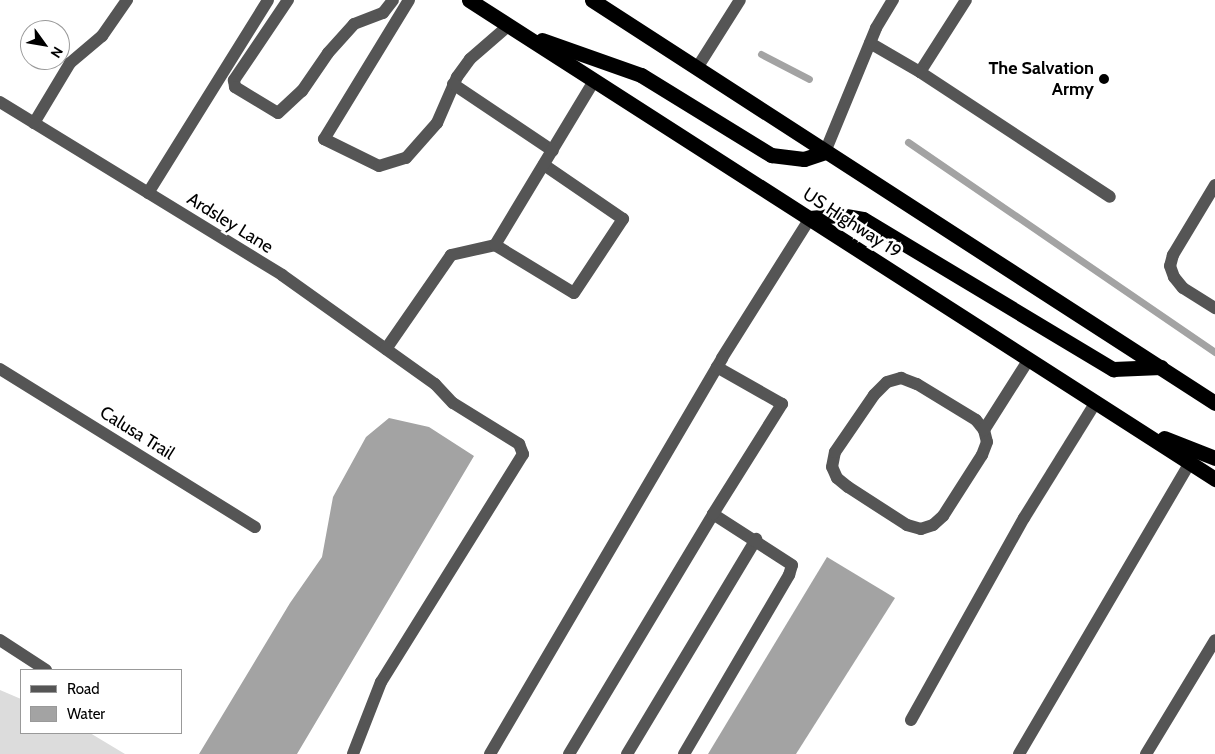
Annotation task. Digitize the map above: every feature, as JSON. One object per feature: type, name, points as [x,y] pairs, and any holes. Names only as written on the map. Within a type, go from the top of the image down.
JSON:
[{"type":"highway","name":"US Highway 19","points":[[468,0],[1215,479]]},
{"type":"highway","points":[[592,0],[1215,403]]},
{"type":"highway","points":[[511,28],[641,76],[771,156],[804,159],[825,152]]},
{"type":"highway","points":[[810,218],[840,215],[863,219],[1113,369],[1161,367]]},
{"type":"highway","points":[[1135,426],[1215,458]]},
{"type":"street","points":[[34,123],[70,63],[102,36],[128,0]]},
{"type":"street","points":[[148,193],[268,0]]},
{"type":"street","points":[[288,0],[234,80],[235,87],[278,113],[302,91],[328,53],[354,24],[383,13],[393,0]]},
{"type":"street","points":[[409,0],[367,64],[324,139],[379,166],[406,158],[436,123],[454,84],[470,60],[511,28]]},
{"type":"street","points":[[697,68],[740,0]]},
{"type":"street","points":[[825,152],[870,43],[893,0]]},
{"type":"street","points":[[920,72],[966,0]]},
{"type":"street","points":[[870,43],[920,72],[1110,197]]},
{"type":"street","points":[[495,245],[594,81]]},
{"type":"street","points":[[454,84],[553,151]]},
{"type":"street","name":"Ardsley Lane","points":[[0,102],[282,275],[435,384],[454,403],[519,444],[523,454],[381,682],[353,754]]},
{"type":"street","points":[[386,349],[451,255],[495,245],[574,293],[622,219],[544,165]]},
{"type":"street","points":[[1215,185],[1173,255],[1170,266],[1174,278],[1183,288],[1215,308]]},
{"type":"street","points":[[490,754],[717,368],[810,218]]},
{"type":"street","points":[[984,430],[976,420],[917,384],[901,378],[887,382],[874,395],[835,452],[832,467],[837,478],[848,487],[907,525],[921,529],[933,525],[943,516],[982,455],[987,442],[984,430],[1029,359]]},
{"type":"street","points":[[569,754],[713,514],[782,404],[717,368]]},
{"type":"street","name":"Calusa Trail","points":[[0,369],[255,527]]},
{"type":"street","points":[[911,720],[1024,518],[1096,402]]},
{"type":"street","points":[[1019,754],[1190,463]]},
{"type":"street","points":[[684,754],[790,575],[792,565],[789,560],[713,514]]},
{"type":"street","points":[[627,754],[756,539]]},
{"type":"street","points":[[0,640],[44,669]]},
{"type":"street","points":[[1146,754],[1215,640]]},
{"type":"shaded area","points":[[0,690],[20,699],[20,734],[92,734],[125,754],[0,754]]},
{"type":"water","points":[[389,418],[429,427],[474,456],[297,754],[199,754],[290,603],[322,557],[333,497],[366,437]]},
{"type":"water","points":[[827,557],[895,598],[796,754],[708,754]]},
{"type":"waterway","points":[[761,54],[809,79]]},
{"type":"waterway","points":[[908,142],[1215,352]]},
{"type":"place","name":"The Salvation Army","points":[[1104,79]]}]
